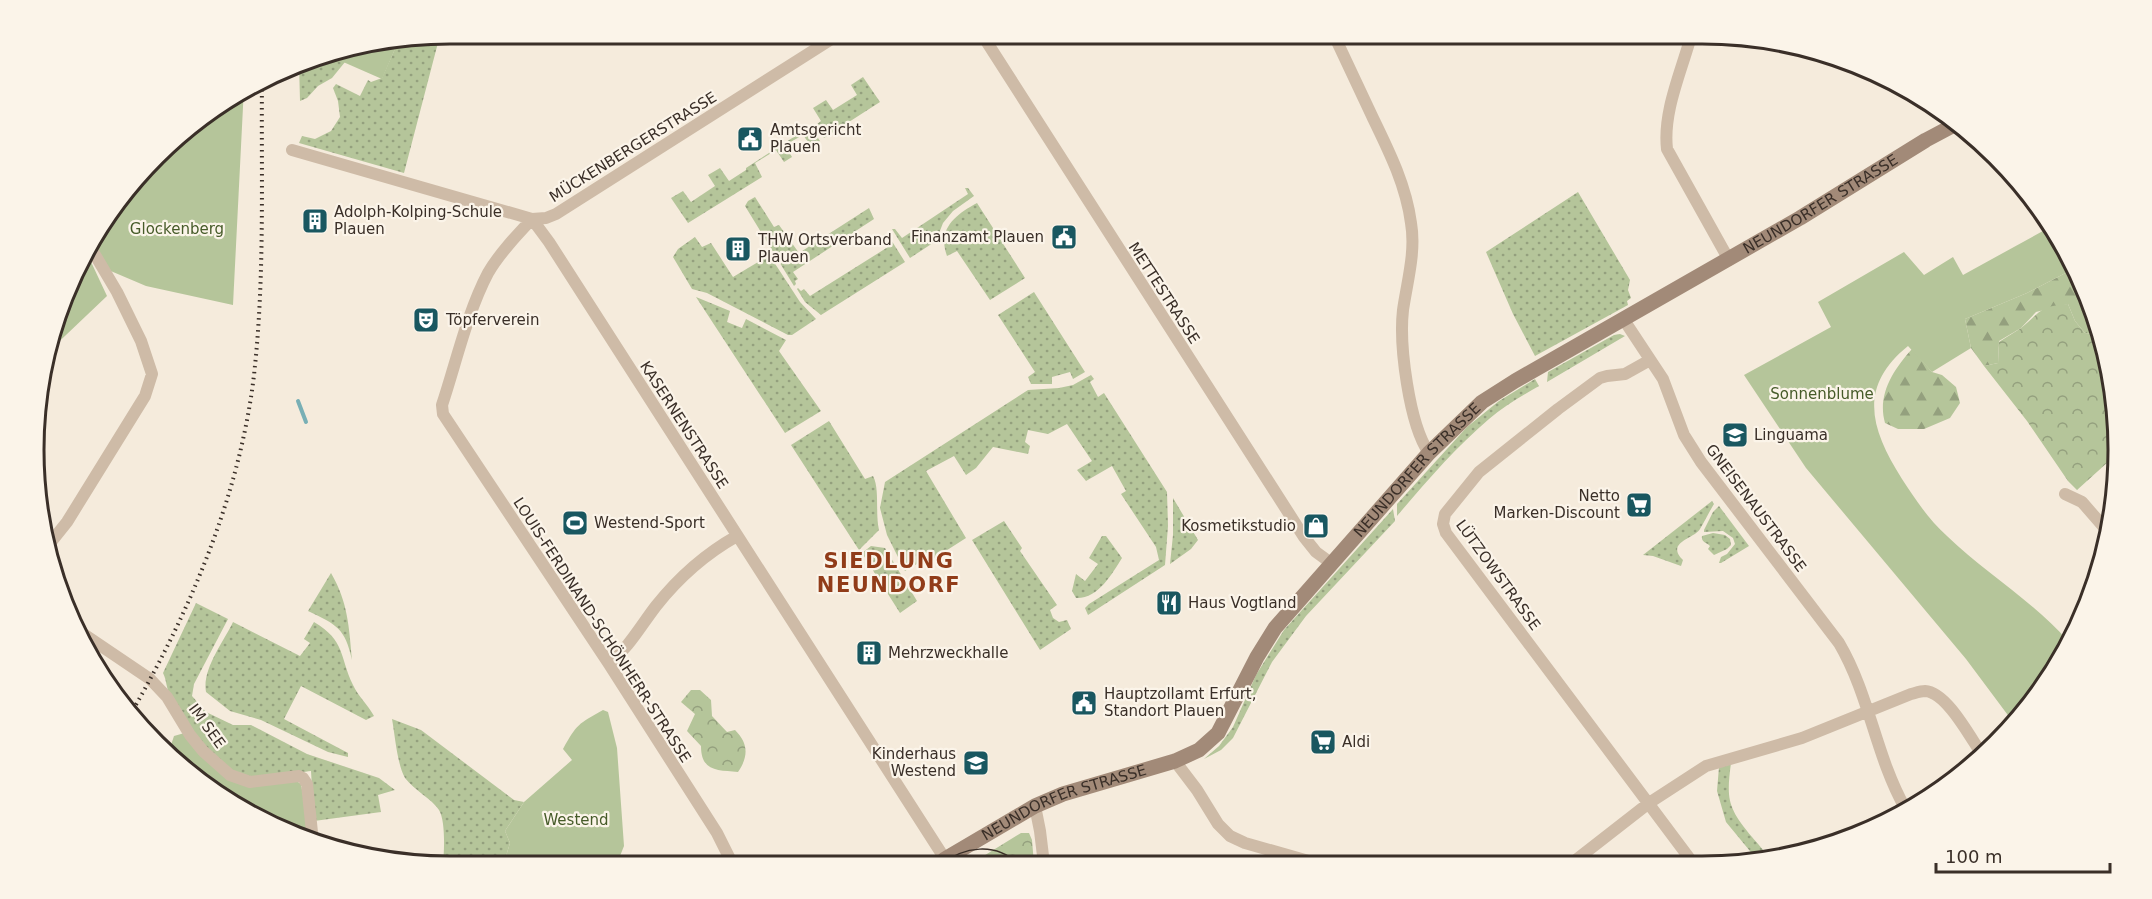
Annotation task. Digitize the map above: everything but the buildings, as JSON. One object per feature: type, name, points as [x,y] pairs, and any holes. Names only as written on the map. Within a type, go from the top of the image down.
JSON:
[{"type":"street","name":"MÜCKENBERGERSTRASSE","points":[[532,219],[546,218],[556,214],[824,44]]},
{"type":"street","name":"METTESTRASSE","points":[[988,44],[1304,537],[1316,552],[1330,563]]},
{"type":"street","points":[[1338,44],[1395,165],[1408,203],[1412,227],[1412,251],[1403,313],[1404,348],[1413,411],[1423,443],[1429,453]]},
{"type":"street","points":[[1689,44],[1671,107],[1666,134],[1667,149],[1729,260]]},
{"type":"street","name":"NEUNDORFER STRASSE","points":[[952,856],[1035,806],[1063,794],[1175,761],[1199,750],[1218,733],[1257,657],[1275,628],[1429,453],[1482,402],[1729,260],[1950,127]]},
{"type":"street","points":[[292,150],[532,219]]},
{"type":"street","name":"LOUIS-FERDINAND-SCHÖNHERR-STRASSE","points":[[532,219],[489,272],[476,301],[442,405],[443,414],[609,664],[717,833],[728,856]]},
{"type":"street","name":"KASERNENSTRASSE","points":[[532,219],[737,536],[938,856]]},
{"type":"street","points":[[53,540],[67,522],[145,396],[152,374],[141,341],[117,292],[94,253]]},
{"type":"street","name":"GNEISENAUSTRASSE","points":[[1624,320],[1663,379],[1684,435],[1701,462],[1839,643],[1850,662],[1869,711],[1887,773],[1902,803]]},
{"type":"street","name":"LÜTZOWSTRASSE","points":[[1650,360],[1625,374],[1600,378],[1558,409],[1479,472],[1445,514],[1443,524],[1446,533],[1689,856]]},
{"type":"street","points":[[2065,494],[2082,502],[2102,525]]},
{"type":"street","points":[[609,664],[628,647],[677,581],[712,550],[737,536]]},
{"type":"street","name":"IM SEE","points":[[91,639],[150,679],[168,697],[190,735],[203,751],[230,775],[250,782],[299,776],[303,778],[307,784],[312,831]]},
{"type":"street","points":[[1581,856],[1649,803],[1706,766],[1802,738],[1911,694],[1925,691],[1935,694],[1948,704],[1978,748]]},
{"type":"street","points":[[1175,761],[1197,789],[1218,824],[1230,836],[1245,843],[1291,856]]},
{"type":"street","points":[[1035,806],[1043,856]]},
{"type":"green space","points":[[438,44],[404,173],[299,143],[302,136],[315,139],[331,131],[340,117],[338,101],[333,88],[336,84],[360,96],[368,80],[371,82],[382,78],[396,47]]},
{"type":"green space","points":[[396,47],[382,79],[337,59]]},
{"type":"green space","points":[[338,59],[345,62],[332,78],[300,101],[299,72]]},
{"type":"green space","points":[[863,77],[880,102],[824,138],[816,125],[821,121],[813,108],[826,100],[833,110],[857,95],[851,85]]},
{"type":"green space","name":"Glockenberg","points":[[243,100],[233,305],[146,286],[106,269],[96,249],[127,202],[162,162],[182,144],[202,127]]},
{"type":"green space","points":[[812,129],[820,141],[811,146],[803,135],[785,145],[792,157],[784,162],[776,150],[755,163],[762,177],[688,223],[671,198],[683,191],[691,202],[715,186],[708,175],[720,168],[729,181],[746,168],[803,131],[806,133]]},
{"type":"green space","points":[[965,188],[968,188],[974,196],[953,211],[943,223],[936,241],[910,258],[892,229],[895,229],[902,238],[968,194]]},
{"type":"green space","points":[[1578,192],[1630,280],[1628,290],[1631,298],[1627,301],[1628,305],[1535,356],[1513,314],[1486,252]]},
{"type":"green space","points":[[755,197],[774,227],[779,225],[799,253],[869,208],[874,219],[793,272],[798,279],[794,286],[745,206]]},
{"type":"green space","points":[[977,203],[1025,278],[990,300],[957,251],[947,256],[945,246],[944,238],[950,224]]},
{"type":"green space","name":"Sonnenblume","points":[[2044,230],[2068,272],[2027,293],[1965,319],[1971,348],[1932,372],[1908,346],[1892,361],[1881,377],[1876,393],[1874,410],[1883,443],[1891,461],[1923,509],[1940,530],[2040,613],[2063,636],[2040,675],[2009,716],[1966,659],[1806,468],[1744,375],[1831,327],[1818,302],[1904,252],[1924,275],[1953,257],[1963,275]]},
{"type":"green space","points":[[884,234],[888,235],[905,262],[821,315],[805,302],[798,288],[801,291],[804,289],[810,296],[888,247],[883,238]]},
{"type":"green space","points":[[695,237],[702,247],[711,243],[733,277],[765,258],[762,251],[764,250],[800,302],[816,319],[792,335],[788,335],[707,293],[692,289],[673,257],[678,249]]},
{"type":"green space","points":[[90,260],[107,296],[57,343],[74,294]]},
{"type":"green space","points":[[2068,272],[2092,334],[2085,333],[2075,321],[2068,304],[2036,312],[2021,328],[1999,341],[1998,363],[1984,366],[1971,348],[1965,319],[2027,293]]},
{"type":"green space","points":[[1034,292],[1085,372],[1073,379],[1070,372],[1052,377],[1052,384],[1031,384],[1028,377],[1035,372],[998,315]]},
{"type":"green space","points":[[696,297],[730,311],[727,322],[742,328],[746,319],[786,340],[779,351],[821,411],[785,433]]},
{"type":"green space","points":[[2068,304],[2075,321],[2085,333],[2092,334],[2105,397],[2108,462],[2077,490],[2068,481],[2027,421],[1984,366],[1998,363],[1999,342],[2051,306]]},
{"type":"green space","points":[[1614,335],[1625,336],[1547,382],[1548,372]]},
{"type":"green space","points":[[1912,349],[1932,372],[1942,375],[1956,387],[1960,403],[1950,418],[1924,429],[1898,429],[1885,423],[1883,403],[1888,383]]},
{"type":"green space","points":[[1091,375],[1094,379],[1090,382],[1098,397],[1104,393],[1167,492],[1168,526],[1165,565],[1088,615],[1085,608],[1089,604],[1159,560],[1156,547],[1121,494],[1126,491],[1112,466],[1086,481],[1077,470],[1092,461],[1067,424],[1048,434],[1028,430],[1025,442],[1030,446],[1028,454],[993,447],[976,468],[966,475],[954,456],[926,471],[966,538],[930,561],[927,558],[905,571],[887,535],[880,508],[885,482],[1028,390],[1073,385]]},
{"type":"green space","points":[[1535,379],[1539,386],[1513,401],[1489,419],[1441,466],[1397,516],[1397,504],[1467,427],[1499,401]]},
{"type":"green space","points":[[829,421],[865,479],[873,476],[875,481],[879,530],[859,550],[791,445]]},
{"type":"green space","points":[[1173,498],[1198,540],[1191,549],[1170,564],[1173,535]]},
{"type":"green space","points":[[1712,501],[1714,504],[1700,529],[1682,542],[1677,549],[1683,560],[1681,566],[1653,556],[1643,555]]},
{"type":"green space","points":[[1719,506],[1749,546],[1721,563],[1719,563],[1721,557],[1727,554],[1735,544],[1733,538],[1723,531],[1704,532],[1713,512]]},
{"type":"green space","points":[[1393,509],[1395,521],[1306,616],[1272,662],[1233,738],[1221,750],[1204,759],[1219,746],[1233,727],[1256,675],[1284,630]]},
{"type":"green space","points":[[1004,521],[1022,548],[1020,551],[1057,605],[1050,610],[1053,618],[1059,622],[1067,620],[1071,629],[1040,650],[972,540]]},
{"type":"green space","points":[[1713,533],[1725,535],[1730,539],[1731,545],[1714,555],[1708,549],[1710,546],[1702,538],[1702,536]]},
{"type":"green space","points":[[1102,536],[1106,536],[1122,558],[1098,590],[1076,598],[1072,591],[1076,574],[1085,581],[1098,564],[1089,558]]},
{"type":"green space","points":[[871,546],[885,548],[917,601],[900,613],[862,553]]},
{"type":"green space","points":[[331,573],[344,605],[349,626],[352,660],[343,634],[333,624],[308,611]]},
{"type":"green space","points":[[196,603],[228,619],[194,684],[192,696],[206,712],[233,725],[251,725],[307,754],[379,778],[395,790],[378,795],[381,812],[314,821],[311,771],[275,776],[241,775],[221,762],[200,741],[175,705],[163,673]]},
{"type":"green space","points":[[233,622],[300,656],[310,643],[304,639],[314,622],[332,636],[337,643],[355,689],[374,716],[366,720],[301,686],[284,719],[348,753],[348,757],[328,752],[261,720],[230,711],[206,692],[210,665]]},
{"type":"green space","points":[[691,690],[700,690],[711,700],[712,716],[727,732],[735,730],[745,745],[744,761],[738,772],[718,770],[704,761],[701,746],[687,731],[695,714],[681,702]]},
{"type":"green space","name":"Westend","points":[[603,710],[608,712],[617,748],[624,846],[620,856],[506,856],[510,843],[505,831],[524,802],[572,760],[563,749],[575,729]]},
{"type":"green space","points":[[392,719],[421,730],[514,800],[524,802],[505,831],[510,843],[506,856],[443,856],[443,822],[439,810],[405,778],[398,757]]},
{"type":"green space","points":[[188,732],[234,780],[292,778],[301,784],[306,829],[246,801],[202,772],[171,745],[174,736]]},
{"type":"green space","points":[[1731,763],[1729,795],[1733,811],[1763,851],[1751,852],[1726,822],[1717,791],[1719,767]]},
{"type":"green space","points":[[1021,833],[1029,833],[1032,840],[1033,856],[984,856]]},
{"type":"waterway","points":[[298,401],[306,422]]},
{"type":"tram line","points":[[955,856],[980,849],[1000,852],[1007,856]]},
{"type":"railway","points":[[135,706],[173,635],[209,551],[237,464],[247,420],[254,375],[260,301],[262,89]]},
{"type":"place","name":"Amtsgericht Plauen","points":[[750,139]]},
{"type":"place","name":"Adolph-Kolping-Schule Plauen","points":[[315,221]]},
{"type":"place","name":"Finanzamt Plauen","points":[[1064,237]]},
{"type":"place","name":"THW Ortsverband Plauen","points":[[738,249]]},
{"type":"place","name":"Töpferverein","points":[[426,320]]},
{"type":"place","name":"Linguama","points":[[1735,435]]},
{"type":"place","name":"Netto Marken-Discount","points":[[1639,505]]},
{"type":"place","name":"Westend-Sport","points":[[575,523]]},
{"type":"place","name":"Kosmetikstudio","points":[[1316,526]]},
{"type":"place","name":"Haus Vogtland","points":[[1169,603]]},
{"type":"place","name":"Mehrzweckhalle","points":[[869,653]]},
{"type":"place","name":"Hauptzollamt Erfurt, Standort Plauen","points":[[1084,703]]},
{"type":"place","name":"Aldi","points":[[1323,742]]},
{"type":"place","name":"Kinderhaus Westend","points":[[976,763]]},
{"type":"district","name":"SIEDLUNG NEUNDORF","points":[[889,573]]}]
